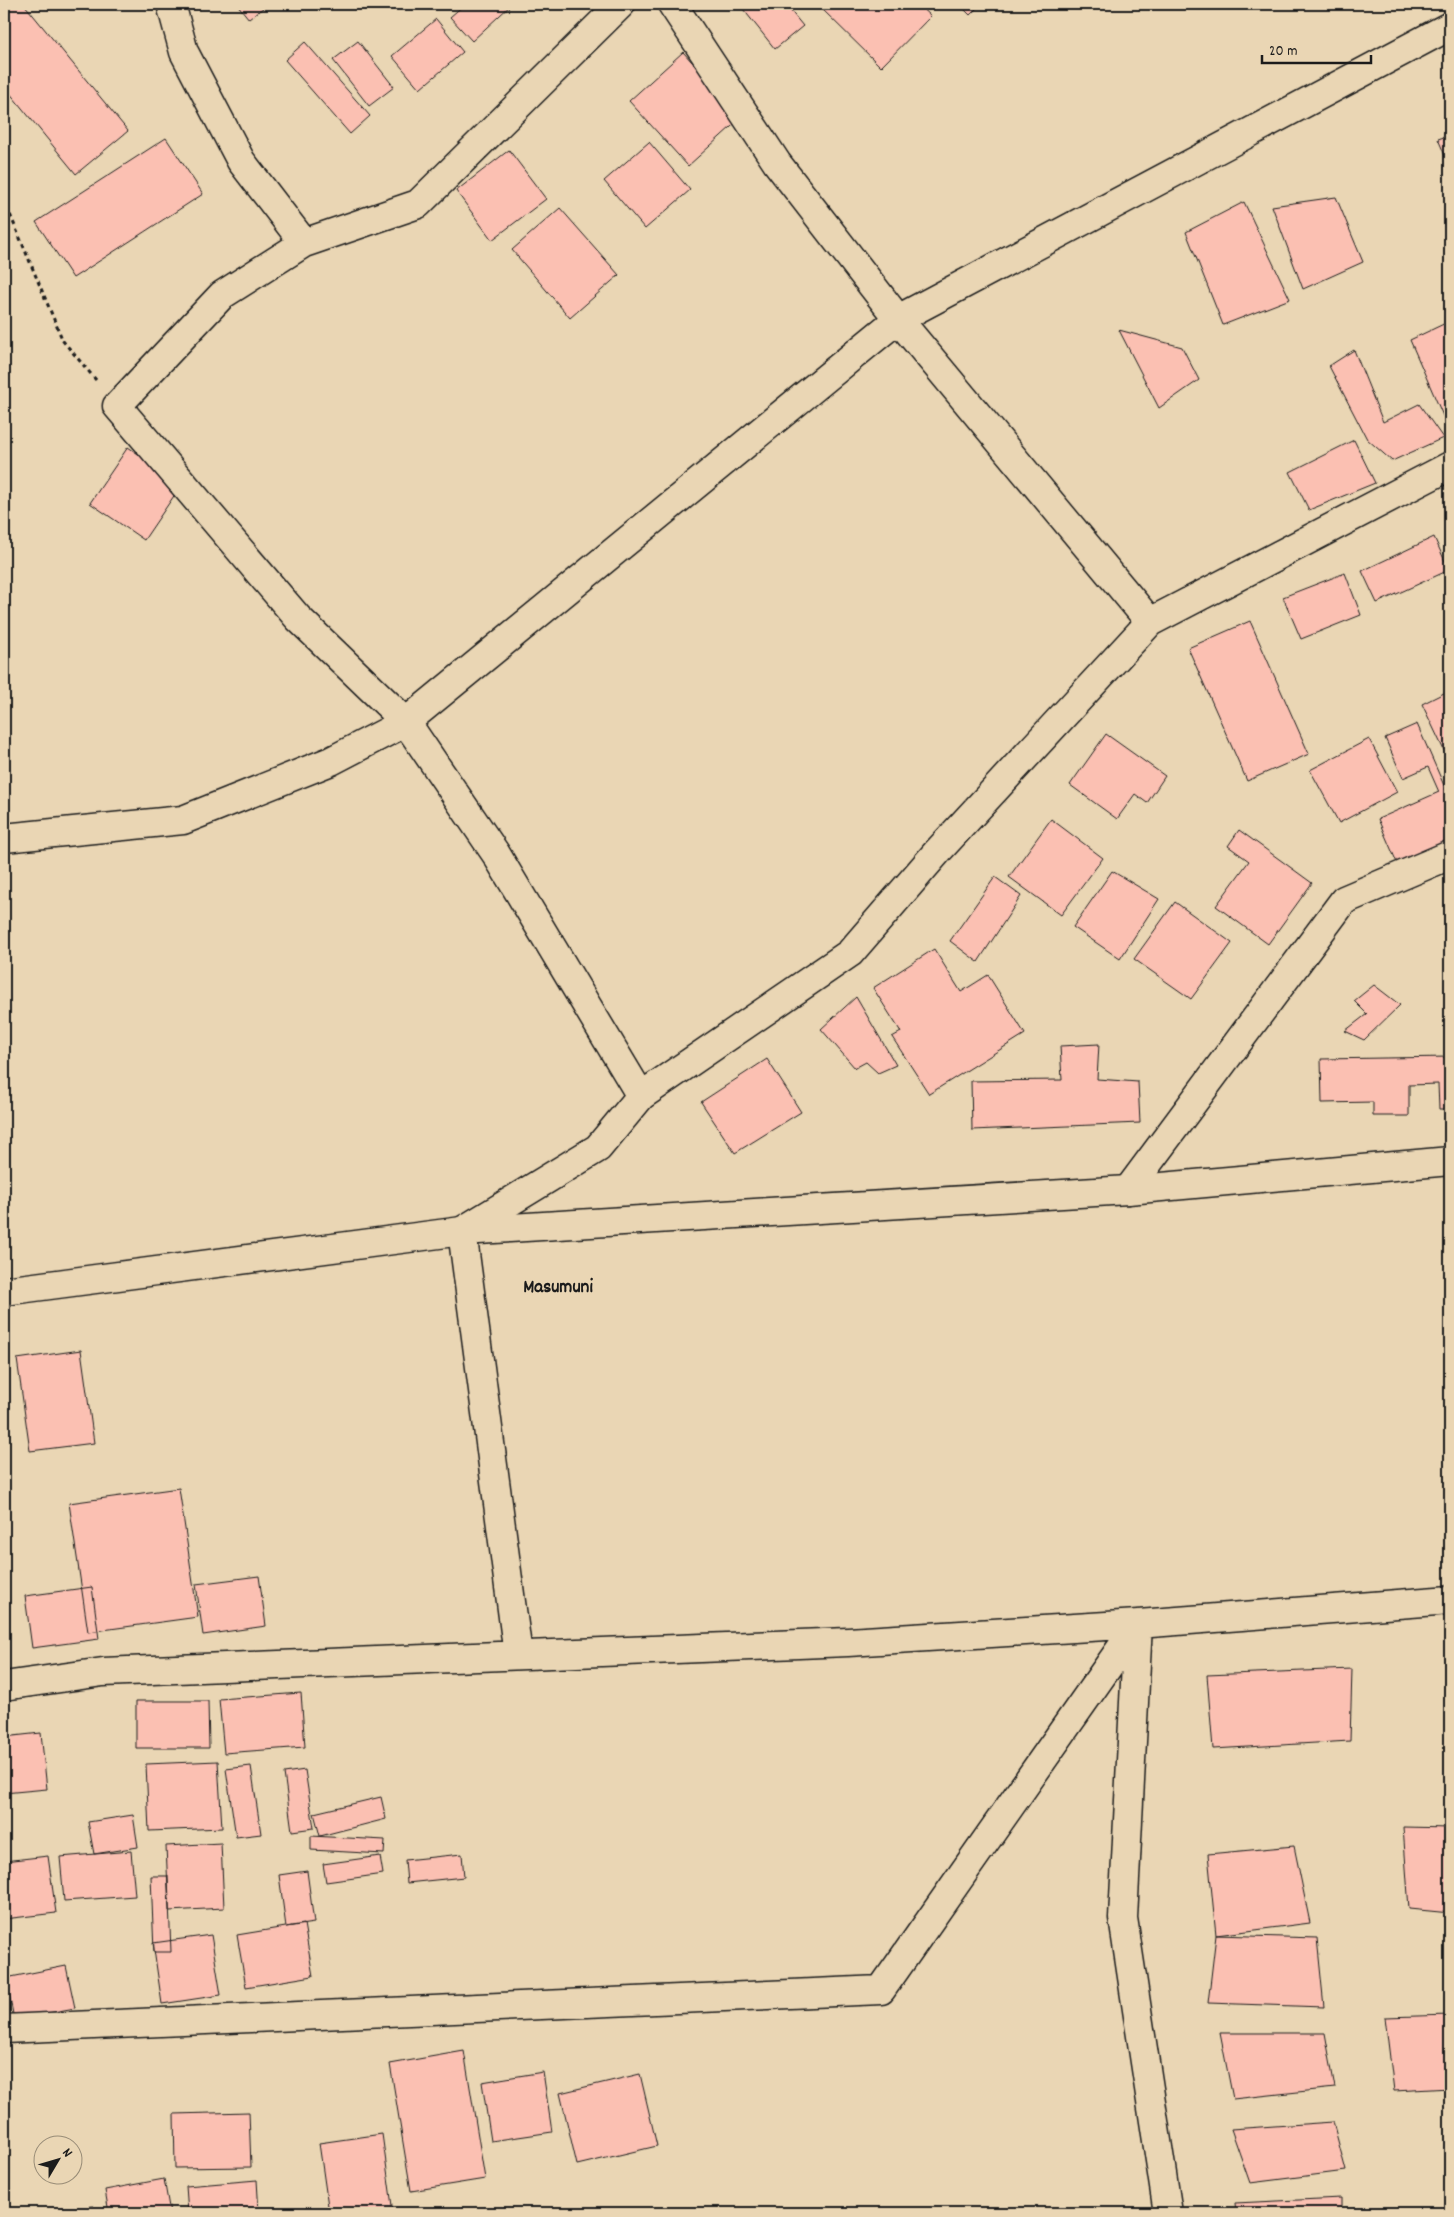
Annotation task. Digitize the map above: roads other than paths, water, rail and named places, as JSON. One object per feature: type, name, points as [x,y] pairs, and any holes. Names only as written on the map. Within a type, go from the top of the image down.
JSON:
[{"type":"street","points":[[171,4],[184,52],[240,161],[304,243]]},
{"type":"street","points":[[621,4],[418,204],[304,243],[222,295],[117,406],[298,618],[406,722],[496,854],[641,1096]]},
{"type":"street","points":[[672,4],[777,163],[898,319],[1150,622]]},
{"type":"street","points":[[4,838],[183,820],[331,761],[406,722],[898,319],[1450,26]]},
{"type":"street","points":[[462,1230],[598,1148],[641,1096],[850,953],[938,851],[1150,622],[1450,466]]},
{"type":"street","points":[[1128,1190],[1344,900],[1450,855]]},
{"type":"street","points":[[4,1291],[462,1230],[1128,1190],[1450,1161]]},
{"type":"street","points":[[462,1230],[518,1656]]},
{"type":"street","points":[[4,1686],[103,1672],[848,1642],[1138,1624],[1450,1600]]},
{"type":"street","points":[[4,2029],[881,1990],[1138,1624]]},
{"type":"street","points":[[1138,1624],[1123,1918],[1168,2213]]},
{"type":"district","name":"Masumuni","points":[[558,1285]]}]
